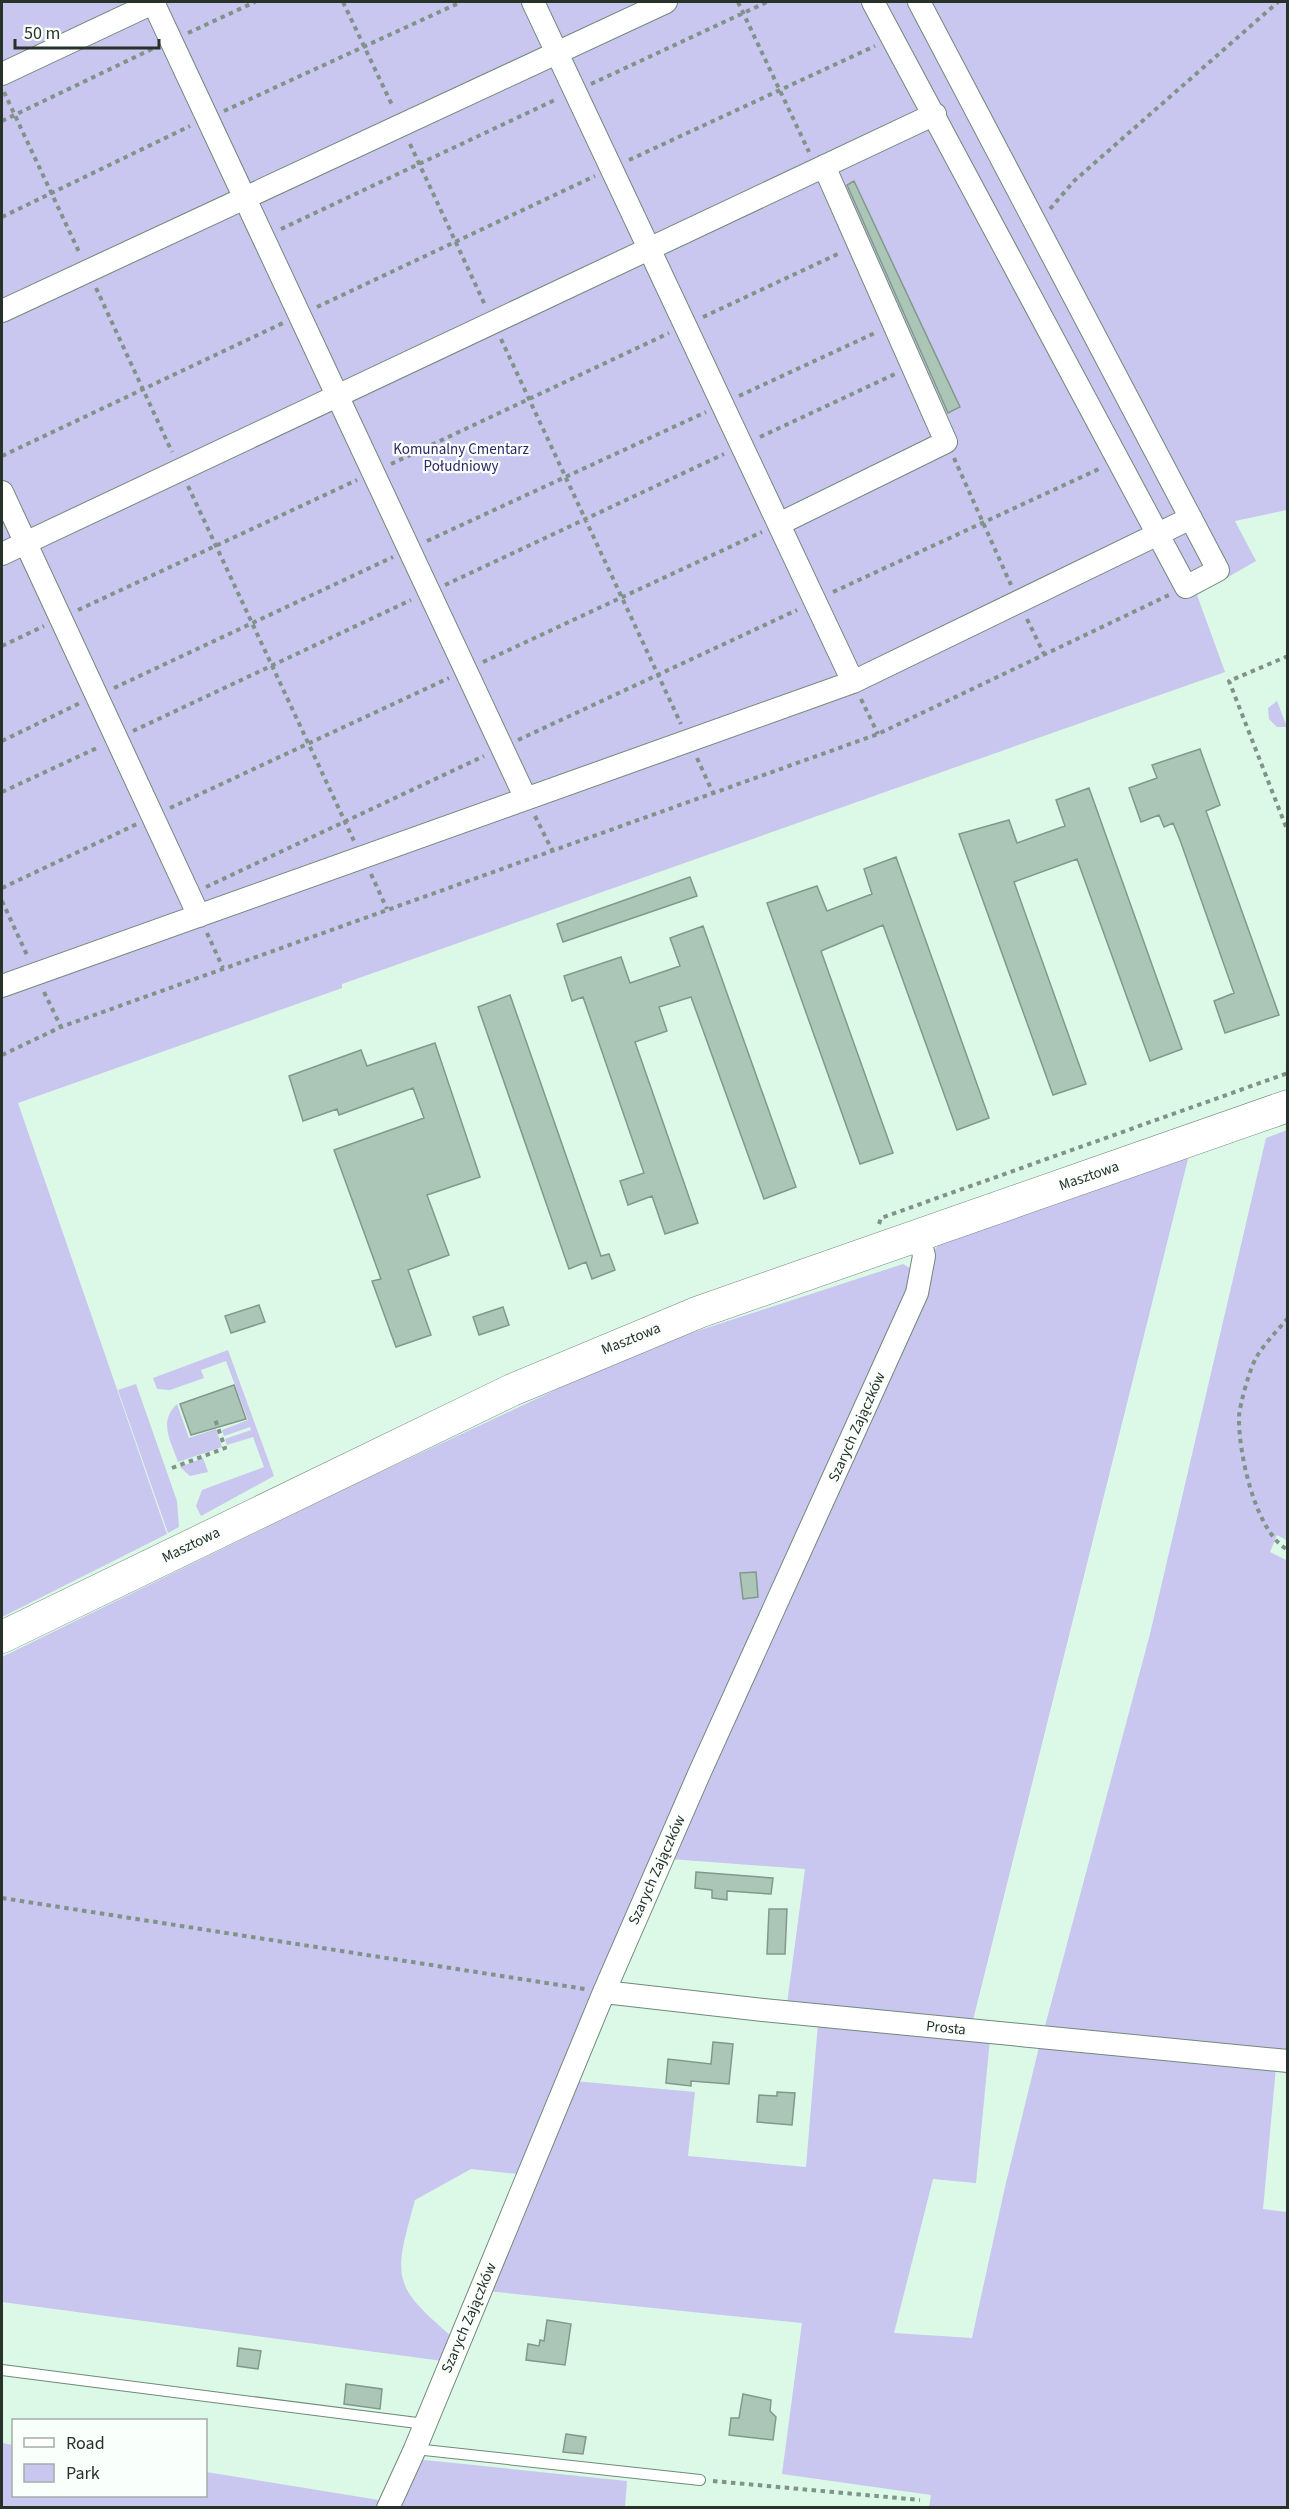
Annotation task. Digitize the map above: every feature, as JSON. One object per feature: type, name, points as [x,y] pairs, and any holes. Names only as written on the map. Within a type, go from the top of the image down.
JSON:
[{"type":"street","points":[[2,74],[154,2],[262,238],[526,799]]},
{"type":"street","points":[[534,2],[853,682]]},
{"type":"street","points":[[2,312],[666,2]]},
{"type":"street","points":[[873,2],[935,114],[1011,264],[1186,586],[1218,570],[919,2]]},
{"type":"street","points":[[2,554],[935,114]]},
{"type":"street","points":[[779,524],[946,442],[859,244],[821,168]]},
{"type":"street","points":[[2,492],[199,916]]},
{"type":"street","points":[[2,986],[853,682],[1159,536],[1191,518]]},
{"type":"street","name":"Masztowa","points":[[2,1637],[470,1410],[585,1357],[699,1312],[1287,1106]]},
{"type":"street","name":"Szarych Zajączków","points":[[388,2508],[415,2449],[604,1992],[699,1774],[917,1293],[924,1256],[919,1235]]},
{"type":"street","name":"Prosta","points":[[604,1992],[763,2010],[1287,2061]]},
{"type":"lane","points":[[2,2370],[425,2424]]},
{"type":"lane","points":[[415,2449],[700,2480]]},
{"type":"path","points":[[2,121],[255,2]]},
{"type":"path","points":[[343,2],[713,793]]},
{"type":"path","points":[[2,217],[207,118],[461,2]]},
{"type":"path","points":[[738,2],[821,168]]},
{"type":"path","points":[[262,238],[767,2]]},
{"type":"path","points":[[1036,224],[1074,181],[1278,2]]},
{"type":"path","points":[[2,456],[892,38]]},
{"type":"path","points":[[2,87],[387,909]]},
{"type":"path","points":[[2,646],[859,244]]},
{"type":"path","points":[[2,741],[894,324]]},
{"type":"path","points":[[2,792],[913,366]]},
{"type":"path","points":[[946,442],[1044,654]]},
{"type":"path","points":[[189,895],[1118,460]]},
{"type":"path","points":[[2,888],[779,524]]},
{"type":"path","points":[[2,1055],[61,1027],[878,734],[1186,586]]},
{"type":"path","points":[[1287,657],[1229,681],[1287,832]]},
{"type":"path","points":[[853,682],[878,734]]},
{"type":"path","points":[[526,799],[552,850]]},
{"type":"path","points":[[199,916],[223,968]]},
{"type":"path","points":[[876,1233],[881,1218],[1287,1073]]},
{"type":"path","points":[[1287,1318],[1255,1359],[1239,1415],[1247,1477],[1260,1519],[1278,1545],[1287,1550]]},
{"type":"path","points":[[172,1468],[225,1448],[215,1419]]},
{"type":"path","points":[[2,1898],[604,1992]]},
{"type":"path","points":[[700,2480],[920,2500]]},
{"type":"green space","name":"Komunalny Cmentarz Południowy","points":[[2,2],[1288,2],[1287,510],[1235,521],[1256,561],[1197,595],[1225,672],[342,984],[342,988],[18,1103],[167,1534],[2,1617]]},
{"type":"green space","points":[[1277,701],[1287,727],[1277,727],[1269,719],[1268,708]]},
{"type":"green space","points":[[1287,1130],[1288,1541],[1277,1535],[1270,1552],[1288,1561],[1287,2050],[1045,2026],[1150,1634],[1266,1138]]},
{"type":"green space","points":[[1189,1155],[973,2020],[787,2004],[805,1869],[670,1859],[932,1253],[940,1243]]},
{"type":"green space","points":[[903,1264],[910,1268],[909,1293],[518,2174],[471,2169],[415,2200],[403,2248],[401,2265],[403,2279],[409,2293],[419,2306],[456,2340],[443,2361],[2,2302],[2,1657],[355,1484],[615,1362],[685,1335]]},
{"type":"green space","points":[[228,1350],[274,1476],[201,1516],[196,1506],[202,1490],[264,1467],[253,1437],[227,1445],[225,1439],[251,1430],[250,1427],[224,1436],[222,1430],[248,1420],[226,1361],[201,1370],[204,1378],[170,1390],[157,1389],[153,1378]]},
{"type":"green space","points":[[136,1384],[177,1501],[179,1527],[168,1533],[118,1390]]},
{"type":"green space","points":[[177,1404],[189,1438],[216,1429],[222,1447],[178,1462],[167,1425],[171,1411]]},
{"type":"green space","points":[[203,1458],[208,1472],[190,1476],[180,1467]]},
{"type":"green space","points":[[818,2023],[990,2039],[976,2183],[933,2179],[894,2333],[972,2338],[1040,2043],[1276,2067],[1263,2209],[1287,2212],[1287,2507],[929,2507],[931,2495],[782,2474],[802,2323],[487,2291],[574,2081],[695,2092],[688,2156],[806,2167]]},
{"type":"green space","points":[[2,2443],[12,2445],[12,2497],[207,2497],[207,2472],[385,2501],[382,2508],[2,2508]]},
{"type":"green space","points":[[415,2459],[627,2481],[625,2507],[395,2508]]},
{"type":"building","points":[[854,181],[960,407],[948,413],[847,185]]},
{"type":"building","points":[[1200,749],[1220,805],[1206,811],[1279,1015],[1225,1033],[1214,1001],[1234,993],[1180,840],[1173,823],[1164,827],[1159,815],[1141,822],[1129,788],[1157,778],[1152,765]]},
{"type":"building","points":[[1089,788],[1182,1049],[1150,1061],[1077,859],[1014,882],[1086,1084],[1053,1095],[959,834],[1009,820],[1017,843],[1065,826],[1056,800]]},
{"type":"building","points":[[896,857],[989,1118],[957,1130],[883,925],[821,951],[893,1153],[860,1164],[767,903],[817,886],[827,911],[872,894],[864,869]]},
{"type":"building","points":[[690,877],[697,896],[563,942],[557,924]]},
{"type":"building","points":[[703,926],[796,1187],[764,1199],[691,997],[659,1007],[667,1031],[635,1042],[698,1223],[665,1234],[652,1196],[628,1205],[620,1181],[644,1173],[583,997],[572,1001],[564,976],[621,957],[630,983],[680,966],[670,938]]},
{"type":"building","points":[[510,995],[601,1256],[609,1254],[615,1270],[592,1279],[586,1262],[569,1269],[478,1007]]},
{"type":"building","points":[[435,1043],[480,1177],[427,1195],[449,1255],[408,1270],[431,1335],[396,1347],[372,1281],[381,1279],[334,1150],[424,1118],[413,1088],[339,1115],[337,1109],[303,1121],[289,1076],[361,1050],[367,1066]]},
{"type":"building","points":[[259,1305],[265,1322],[231,1333],[225,1316]]},
{"type":"building","points":[[503,1307],[509,1325],[479,1335],[473,1317]]},
{"type":"building","points":[[234,1385],[246,1419],[191,1435],[180,1404]]},
{"type":"building","points":[[756,1572],[758,1597],[743,1599],[740,1573]]},
{"type":"building","points":[[696,1872],[773,1878],[771,1894],[727,1891],[727,1900],[712,1898],[712,1890],[695,1888]]},
{"type":"building","points":[[769,1909],[787,1909],[785,1954],[767,1954]]},
{"type":"building","points":[[713,2042],[733,2044],[729,2084],[691,2081],[691,2086],[666,2083],[668,2059],[711,2064]]},
{"type":"building","points":[[777,2092],[795,2093],[792,2125],[757,2122],[759,2095],[777,2096]]},
{"type":"building","points":[[547,2320],[571,2324],[565,2365],[526,2360],[528,2344],[539,2346],[540,2340],[544,2341]]},
{"type":"building","points":[[239,2348],[261,2351],[258,2369],[237,2366]]},
{"type":"building","points":[[346,2384],[382,2389],[380,2409],[344,2404]]},
{"type":"building","points":[[743,2394],[771,2400],[770,2411],[776,2417],[773,2440],[729,2435],[731,2418],[739,2418]]},
{"type":"building","points":[[566,2434],[586,2437],[583,2454],[563,2452]]}]
